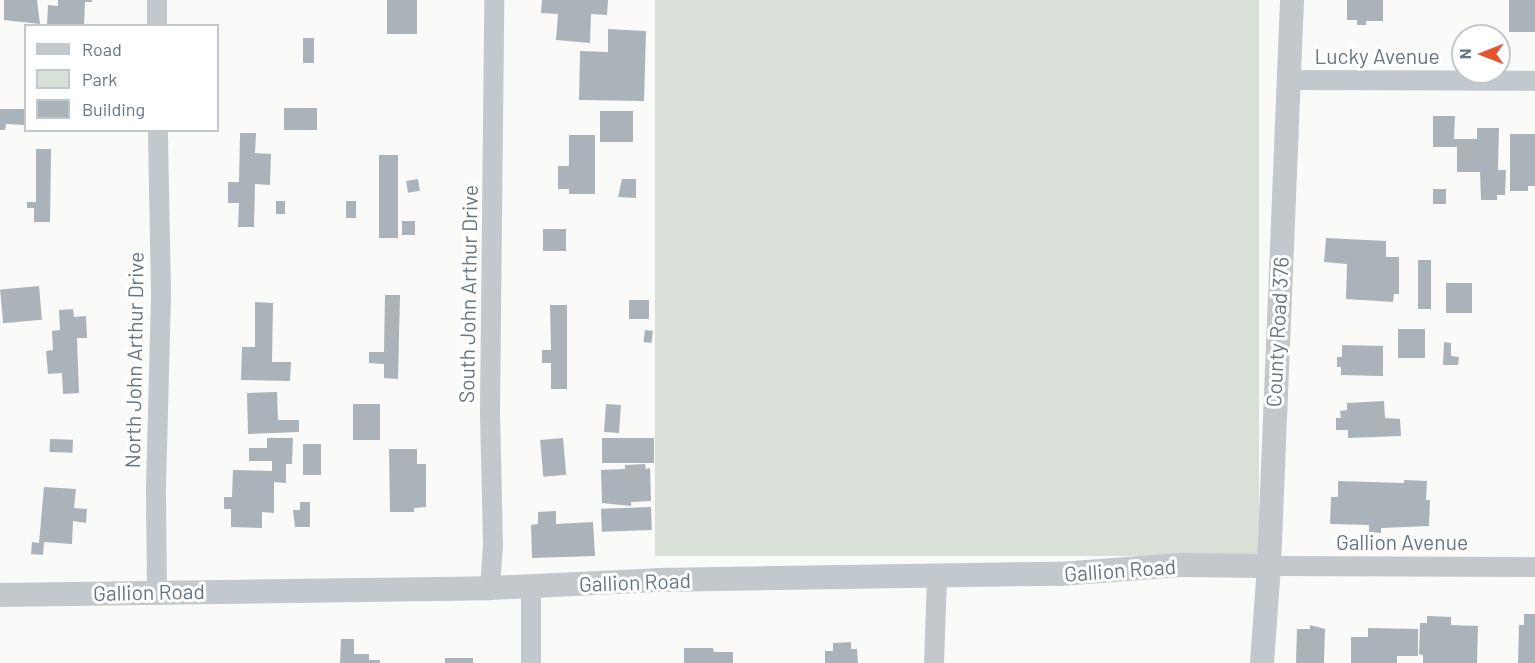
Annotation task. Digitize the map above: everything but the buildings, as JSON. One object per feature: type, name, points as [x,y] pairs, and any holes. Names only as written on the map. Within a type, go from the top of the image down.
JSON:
[{"type":"street","points":[[157,0],[157,24]]},
{"type":"street","name":"South John Arthur Drive","points":[[490,588],[493,545],[490,411],[494,0]]},
{"type":"street","name":"County Road 376","points":[[1262,663],[1269,566],[1292,0]]},
{"type":"street","name":"Lucky Avenue","points":[[1290,80],[1535,81]]},
{"type":"street","name":"North John Arthur Drive","points":[[157,591],[156,488],[161,293],[158,132]]},
{"type":"street","name":"Gallion Road","points":[[0,594],[490,588],[657,580],[1059,574],[1180,565],[1269,566]]},
{"type":"street","name":"Gallion Avenue","points":[[1269,566],[1535,567]]},
{"type":"street","points":[[934,663],[937,576]]},
{"type":"street","points":[[531,586],[531,663]]},
{"type":"green space","points":[[655,0],[1259,0],[1259,556],[655,556]]}]
